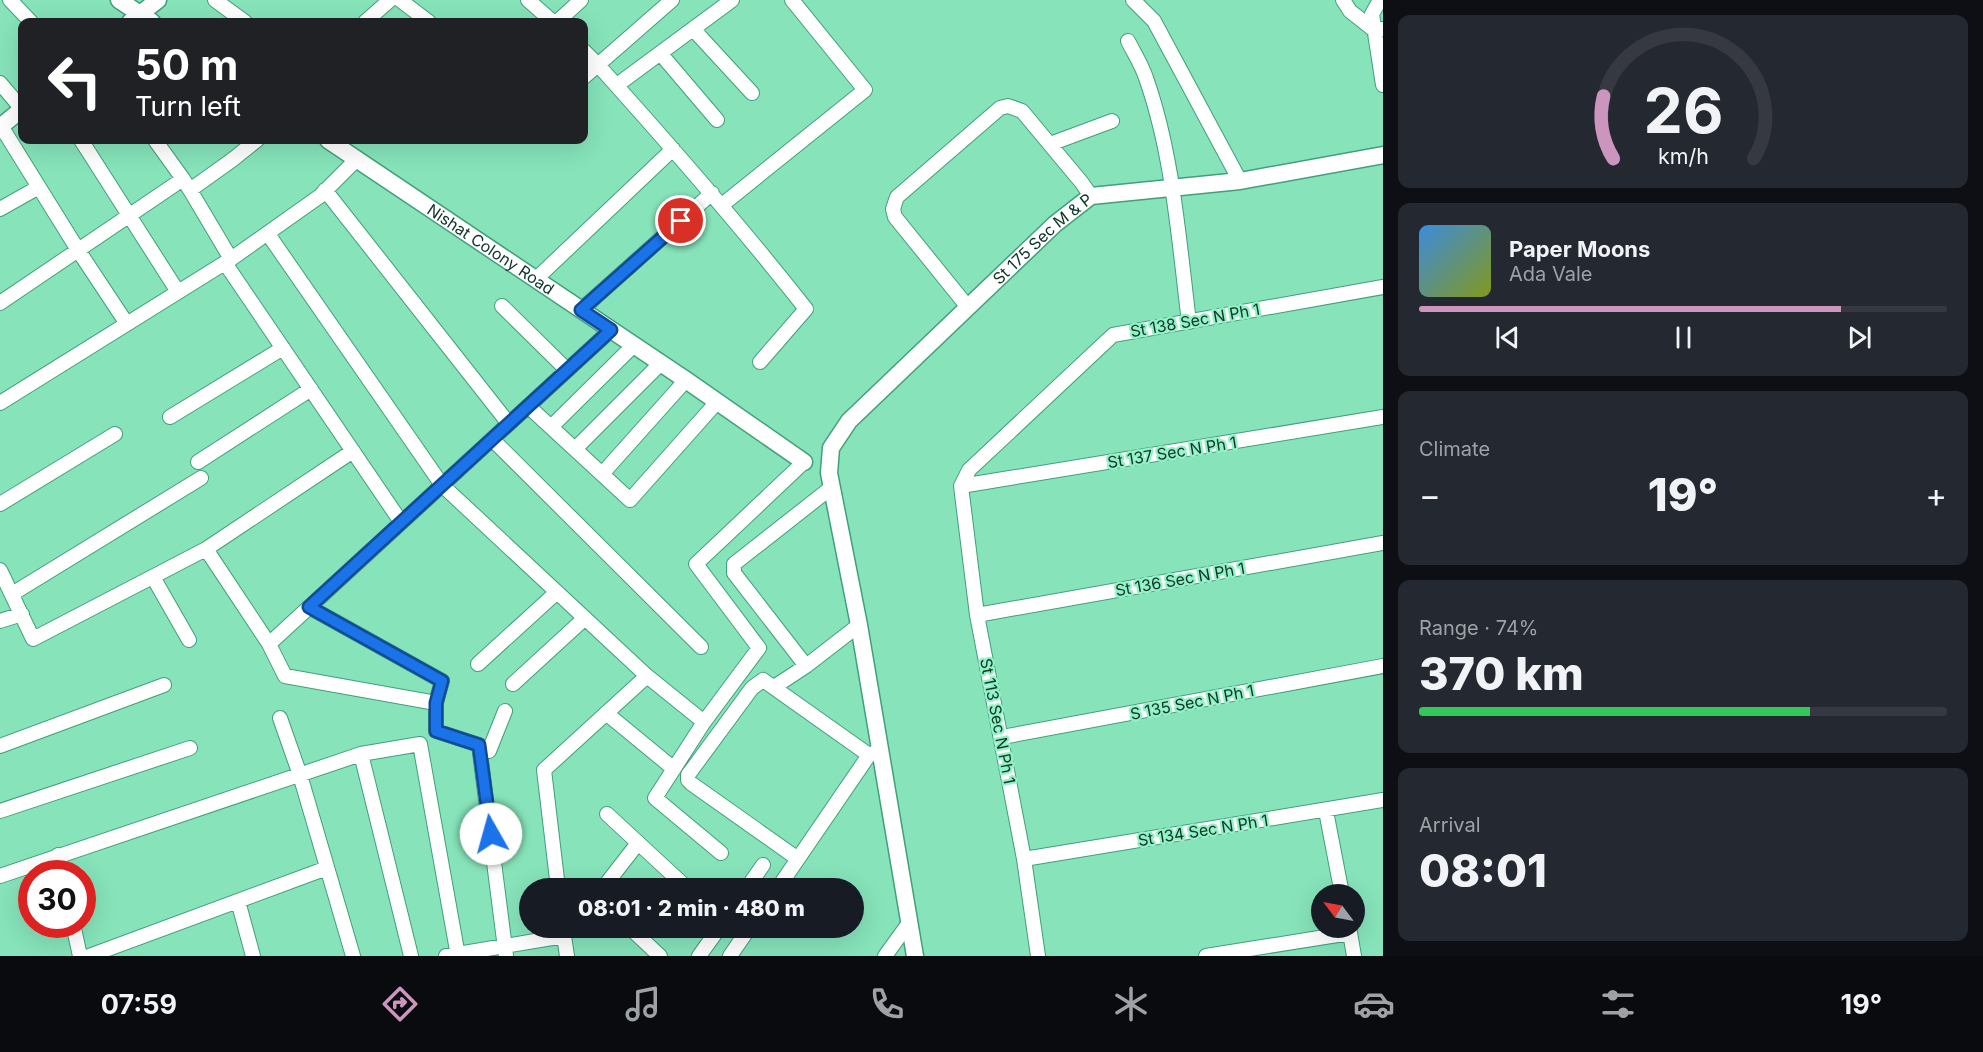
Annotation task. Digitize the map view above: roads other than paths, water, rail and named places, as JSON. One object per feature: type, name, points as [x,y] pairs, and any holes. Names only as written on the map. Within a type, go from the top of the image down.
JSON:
[{"type":"street","points":[[10,0],[27,18]]},
{"type":"street","points":[[119,0],[139,18]]},
{"type":"street","points":[[143,18],[158,0]]},
{"type":"street","points":[[215,0],[240,18]]},
{"type":"street","points":[[370,18],[390,0]]},
{"type":"street","points":[[400,0],[424,18]]},
{"type":"street","points":[[528,0],[548,18]]},
{"type":"street","points":[[562,18],[581,0]]},
{"type":"street","points":[[588,74],[672,0]]},
{"type":"street","points":[[617,85],[732,0]]},
{"type":"street","points":[[722,205],[865,90],[792,0]]},
{"type":"street","points":[[1133,0],[1154,21],[1240,181]]},
{"type":"street","points":[[1343,0],[1350,11],[1378,29]]},
{"type":"street","points":[[1380,0],[1372,14],[1378,29],[1383,85]]},
{"type":"street","points":[[693,29],[752,93]]},
{"type":"street","points":[[1128,41],[1146,75],[1159,117],[1173,188],[1189,322]]},
{"type":"street","points":[[660,53],[717,120]]},
{"type":"street","points":[[588,55],[712,193],[806,309],[760,362]]},
{"type":"street","points":[[0,83],[18,104]]},
{"type":"street","points":[[967,306],[895,217],[892,209],[897,197],[1000,108],[1008,106],[1022,111],[1083,183],[1091,196]]},
{"type":"street","points":[[18,112],[0,127],[127,324]]},
{"type":"street","points":[[1050,144],[1112,121]]},
{"type":"street","points":[[83,144],[178,292]]},
{"type":"street","points":[[158,144],[187,184],[228,261],[401,522]]},
{"type":"street","points":[[0,303],[128,216],[232,160],[252,144]]},
{"type":"street","name":"Nishat Colony Road","points":[[336,144],[804,462]]},
{"type":"street","points":[[536,279],[673,149]]},
{"type":"street","name":"St 175 Sec M & P","points":[[915,956],[875,752],[859,626],[830,480],[831,448],[849,421],[967,306],[1055,224],[1091,196],[1240,181],[1383,155]]},
{"type":"street","points":[[0,403],[268,234],[325,190],[357,159]]},
{"type":"street","points":[[0,209],[39,188]]},
{"type":"street","points":[[325,190],[509,424]]},
{"type":"street","points":[[581,310],[712,193]]},
{"type":"street","points":[[268,234],[442,484],[647,676],[704,722]]},
{"type":"street","name":"St 138 Sec N Ph 1","points":[[961,486],[969,470],[1113,335],[1383,287]]},
{"type":"street","points":[[502,306],[567,370]]},
{"type":"street","points":[[269,644],[611,330]]},
{"type":"street","points":[[551,427],[634,345]]},
{"type":"street","points":[[170,417],[284,348]]},
{"type":"street","points":[[574,449],[661,363]]},
{"type":"street","points":[[602,474],[686,380]]},
{"type":"street","points":[[198,462],[311,389]]},
{"type":"street","points":[[528,406],[630,500],[717,402]]},
{"type":"street","name":"St 137 Sec N Ph 1","points":[[961,486],[1383,417]]},
{"type":"street","points":[[0,504],[116,434]]},
{"type":"street","points":[[492,439],[701,647]]},
{"type":"street","points":[[0,570],[33,639],[206,549],[353,451]]},
{"type":"street","points":[[721,853],[655,798],[704,722],[759,648],[696,564],[804,462]]},
{"type":"street","points":[[12,594],[201,478]]},
{"type":"street","points":[[806,666],[734,573],[734,564],[830,480]]},
{"type":"street","name":"St 113 Sec N Ph 1","points":[[961,486],[977,615],[1024,858],[1038,956]]},
{"type":"street","name":"St 136 Sec N Ph 1","points":[[977,615],[1383,543]]},
{"type":"street","points":[[206,549],[269,644],[285,676],[436,703]]},
{"type":"street","points":[[153,577],[189,640]]},
{"type":"street","points":[[478,664],[557,592]]},
{"type":"street","points":[[309,607],[442,681],[436,703],[436,731],[479,745],[489,751],[505,711]]},
{"type":"street","points":[[0,621],[22,614]]},
{"type":"street","points":[[513,684],[585,618]]},
{"type":"street","points":[[774,687],[859,626]]},
{"type":"street","name":"S 135 Sec N Ph 1","points":[[1002,737],[1383,666]]},
{"type":"street","points":[[557,878],[544,770],[647,676]]},
{"type":"street","points":[[784,878],[798,859],[875,752],[763,680],[752,688],[688,775],[687,780],[798,859]]},
{"type":"street","points":[[0,746],[164,685]]},
{"type":"street","points":[[606,713],[674,769]]},
{"type":"street","points":[[280,718],[300,774],[353,956]]},
{"type":"street","points":[[0,876],[361,754],[420,744],[454,955],[505,951],[543,938]]},
{"type":"street","points":[[479,745],[505,951]]},
{"type":"street","points":[[0,811],[190,748]]},
{"type":"street","points":[[361,754],[411,956]]},
{"type":"street","name":"St 134 Sec N Ph 1","points":[[1024,858],[1383,800]]},
{"type":"street","points":[[1326,811],[1340,884]]},
{"type":"street","points":[[607,814],[676,878]]},
{"type":"street","points":[[611,878],[638,843]]},
{"type":"street","points":[[58,855],[59,860]]},
{"type":"street","points":[[754,878],[763,865]]},
{"type":"street","points":[[89,956],[327,868]]},
{"type":"street","points":[[238,901],[253,956]]},
{"type":"street","points":[[885,956],[909,923]]},
{"type":"street","points":[[1206,956],[1311,937]]},
{"type":"street","points":[[76,938],[80,956]]},
{"type":"street","points":[[566,938],[567,956]]},
{"type":"street","points":[[641,938],[660,956]]},
{"type":"street","points":[[699,956],[712,938]]},
{"type":"street","points":[[730,956],[742,938]]},
{"type":"street","points":[[1351,938],[1354,956]]}]
